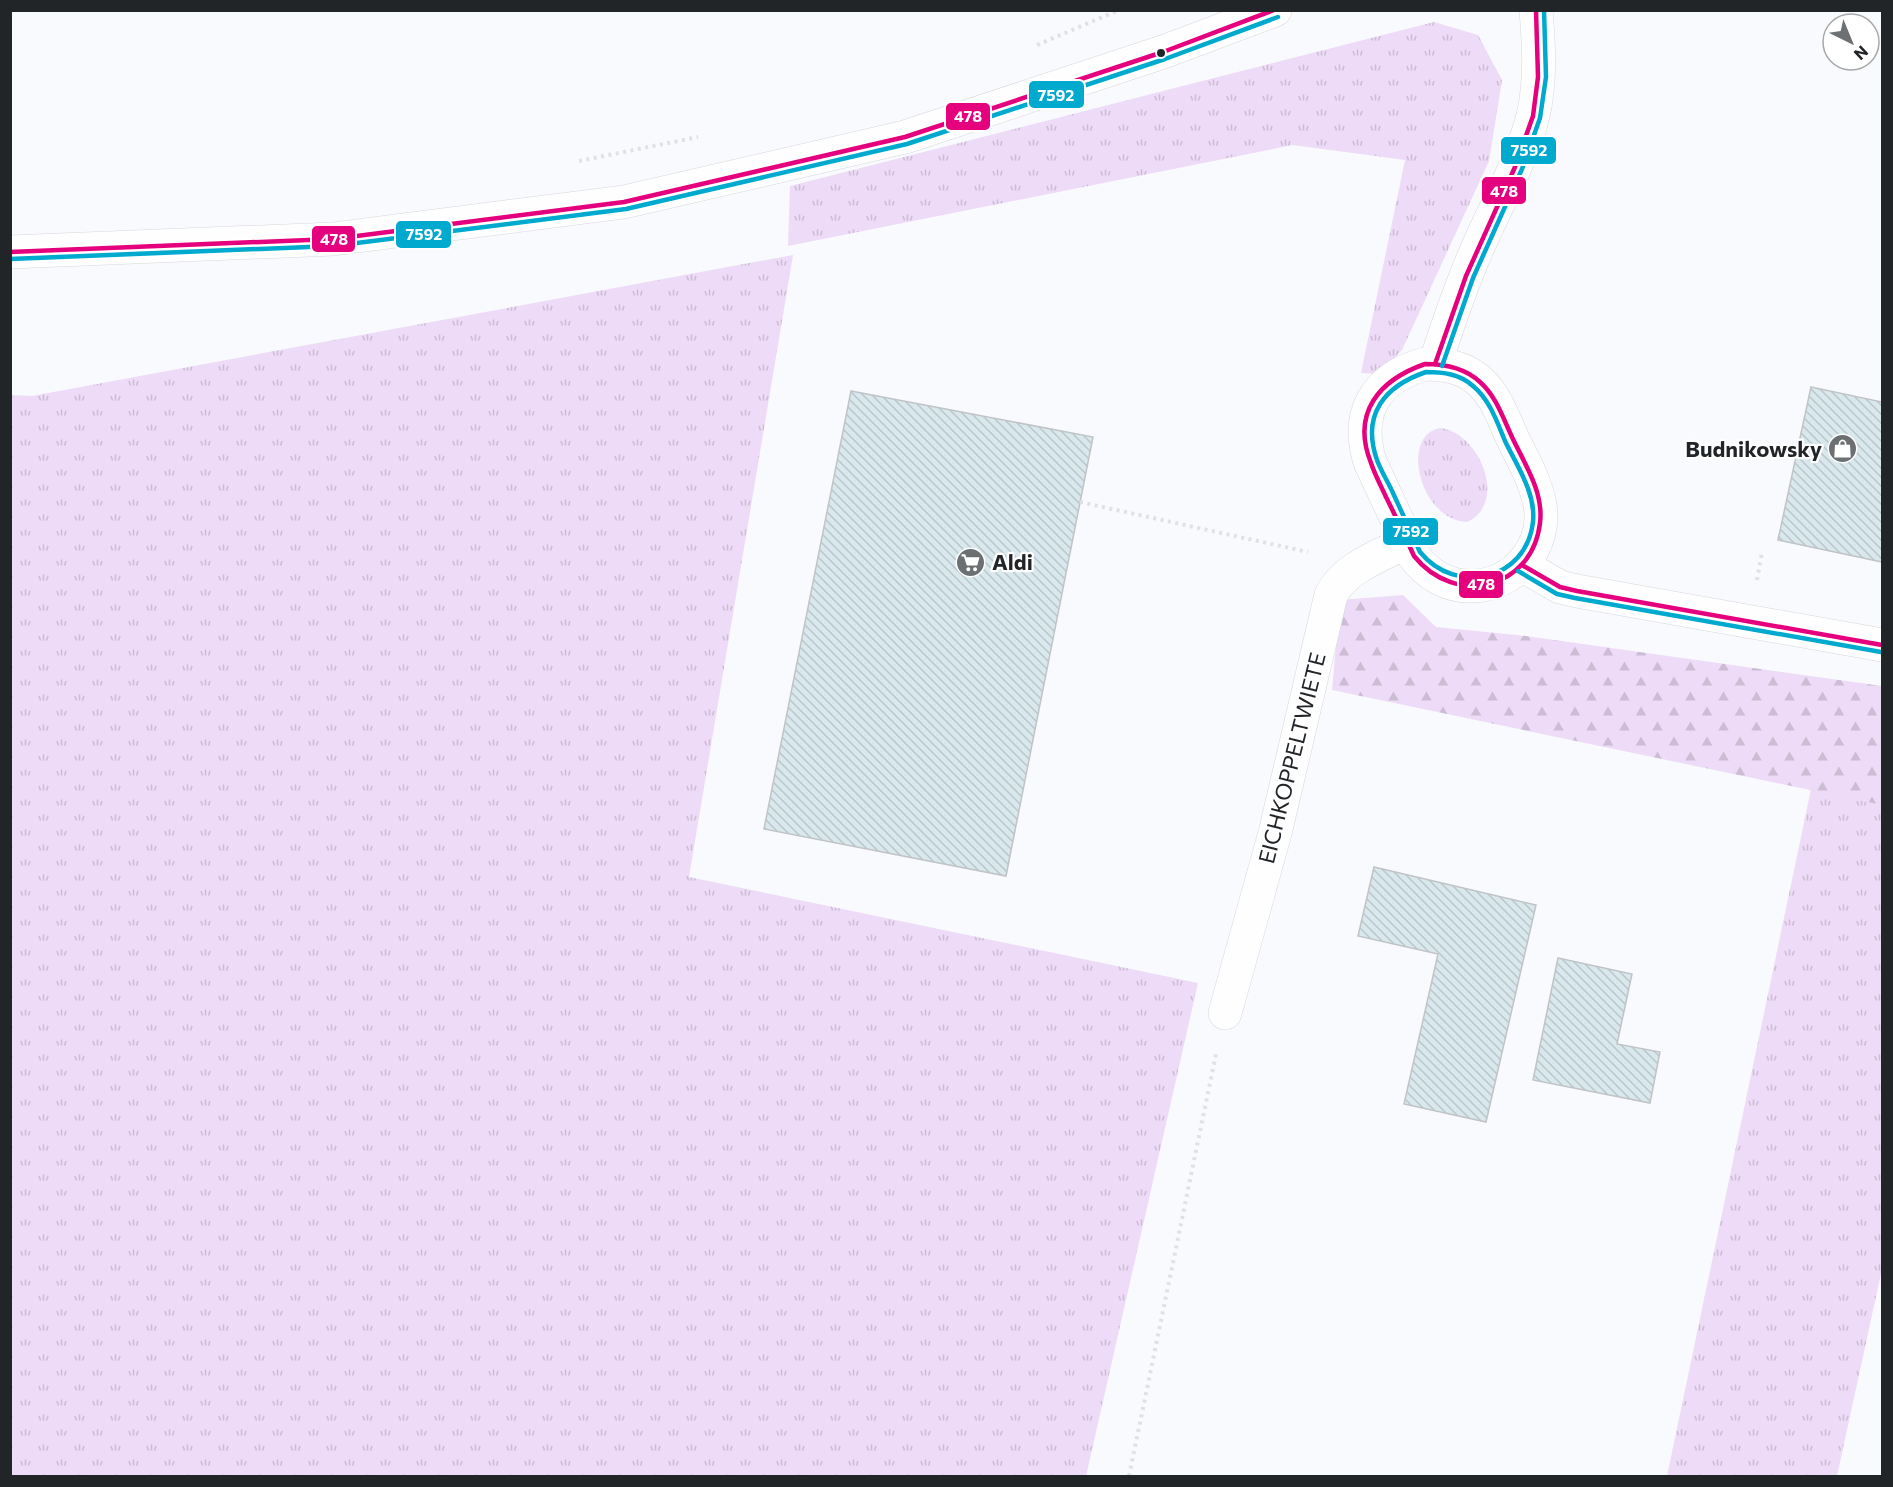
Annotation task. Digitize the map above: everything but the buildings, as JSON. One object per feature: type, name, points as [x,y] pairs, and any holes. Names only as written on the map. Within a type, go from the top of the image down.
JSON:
[{"type":"street","points":[[10,252],[333,239],[624,202],[905,138],[1163,52],[1275,10]]},
{"type":"street","points":[[1435,364],[1456,300],[1525,145],[1533,114],[1540,56],[1536,10]]},
{"type":"street","points":[[1425,364],[1435,364],[1460,369],[1482,383],[1496,402],[1537,493],[1541,521],[1535,545],[1522,565],[1502,579],[1490,584],[1456,585],[1430,573],[1421,565],[1370,462],[1365,447],[1366,417],[1371,404],[1389,381],[1401,372],[1425,364]]},
{"type":"street","name":"EICHKOPPELTWIETE","points":[[1225,1012],[1275,833],[1331,595],[1336,584],[1350,572],[1408,541]]},
{"type":"street","points":[[1522,565],[1560,587],[1577,591],[1882,645]]},
{"type":"path","points":[[1033,46],[1119,10]]},
{"type":"path","points":[[577,162],[702,136]]},
{"type":"path","points":[[1080,502],[1326,555],[1350,572]]},
{"type":"path","points":[[1129,1476],[1225,1012]]},
{"type":"green space","points":[[1434,22],[1478,35],[1502,80],[1489,161],[1402,350],[1379,374],[1361,373],[1405,160],[1293,145],[788,246],[790,186]]},
{"type":"green space","points":[[793,255],[689,877],[1198,983],[1086,1476],[11,1476],[11,395],[32,396]]},
{"type":"green space","points":[[1440,428],[1454,432],[1467,442],[1477,454],[1484,469],[1487,485],[1486,500],[1479,513],[1467,522],[1451,518],[1437,508],[1420,477],[1418,461],[1420,446],[1427,434]]},
{"type":"green space","points":[[1403,595],[1436,627],[1526,636],[1882,686],[1882,805],[1332,690],[1340,600]]},
{"type":"green space","points":[[1811,789],[1882,805],[1882,1269],[1837,1476],[1667,1476]]},
{"type":"transit line","name":"478","points":[[10,252],[333,239],[624,202],[905,137],[1163,52],[1274,10]]},
{"type":"transit line","name":"478","points":[[1435,364],[1466,276],[1515,167],[1533,116],[1538,77],[1536,10]]},
{"type":"transit line","name":"7592","points":[[1442,366],[1473,278],[1522,169],[1540,118],[1546,77],[1544,10]]},
{"type":"transit line","name":"7592","points":[[10,259],[333,246],[626,209],[907,144],[1165,59],[1278,17]]},
{"type":"transit line","name":"478","points":[[1425,364],[1461,370],[1474,377],[1486,388],[1499,408],[1536,489],[1540,523],[1534,546],[1523,564],[1507,576],[1489,584],[1470,586],[1450,582],[1431,572],[1414,556],[1371,463],[1365,429],[1367,414],[1373,401],[1394,379],[1425,364]]},
{"type":"transit line","name":"7592","points":[[1426,372],[1457,376],[1479,392],[1492,412],[1529,490],[1533,522],[1528,542],[1517,558],[1504,569],[1487,576],[1470,577],[1452,574],[1435,566],[1420,552],[1377,460],[1372,429],[1380,404],[1399,385],[1426,372]]},
{"type":"transit line","name":"478","points":[[1522,565],[1560,587],[1577,591],[1882,645]]},
{"type":"transit line","name":"7592","points":[[1518,571],[1557,594],[1881,652]]},
{"type":"place","name":"Budnikowsky","points":[[1843,449]]},
{"type":"place","name":"Aldi","points":[[971,562]]}]
